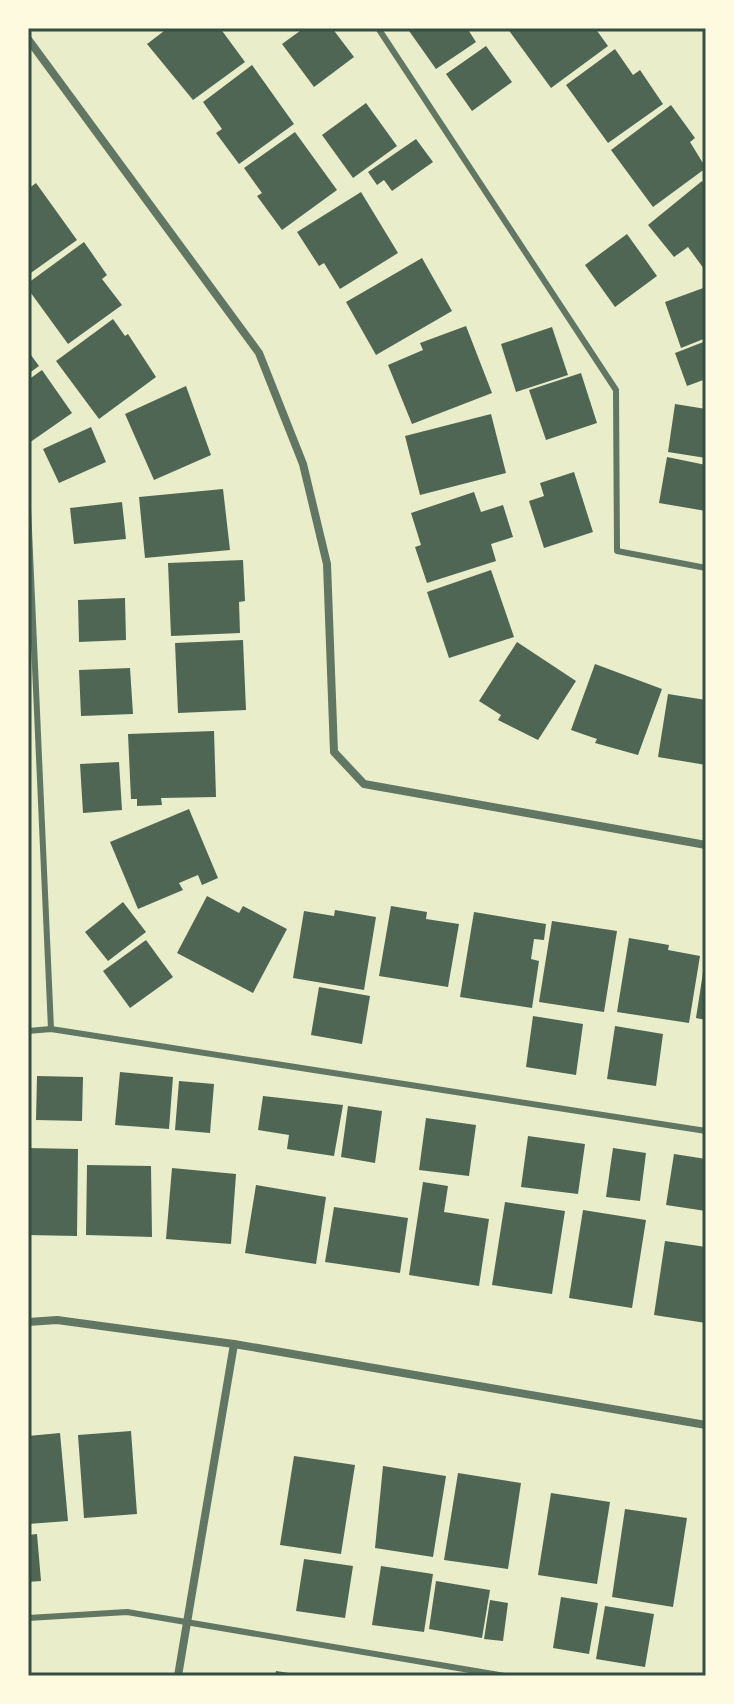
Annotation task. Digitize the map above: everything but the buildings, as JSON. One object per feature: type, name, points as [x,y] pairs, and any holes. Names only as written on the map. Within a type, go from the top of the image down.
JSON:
[{"type":"street","points":[[28,39],[259,353],[303,464],[327,564],[334,752],[364,784],[706,845]]},
{"type":"street","points":[[28,1322],[57,1320],[234,1344],[706,1425]]},
{"type":"street","points":[[178,1676],[234,1344]]},
{"type":"lane","points":[[378,28],[616,390],[617,551],[706,568]]},
{"type":"lane","points":[[28,508],[51,1029]]},
{"type":"lane","points":[[28,1031],[51,1029],[706,1131]]},
{"type":"lane","points":[[28,1618],[127,1612],[456,1672],[505,1676]]}]
